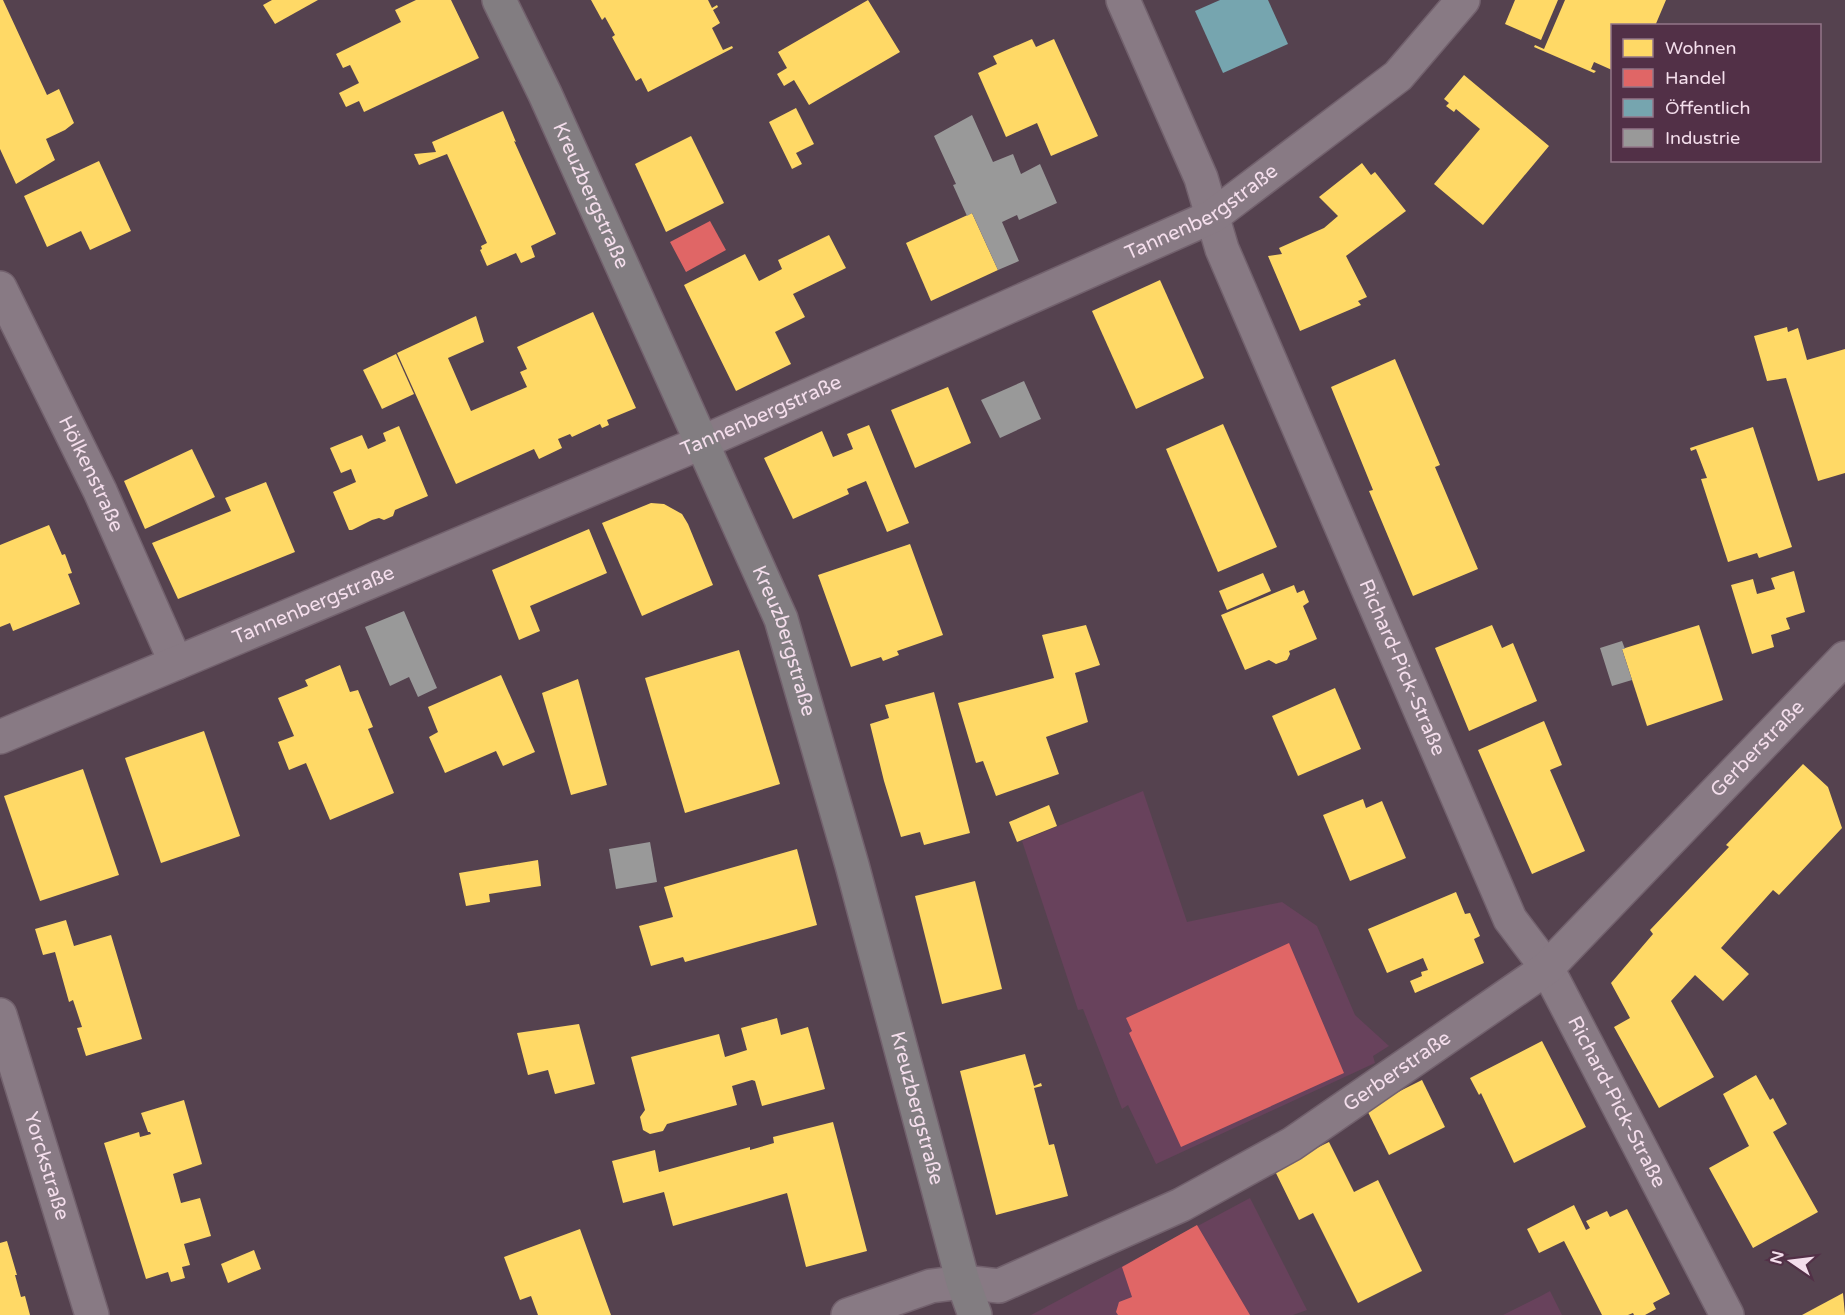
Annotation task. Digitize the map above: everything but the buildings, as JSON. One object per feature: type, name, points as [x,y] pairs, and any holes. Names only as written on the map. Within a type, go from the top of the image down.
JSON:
[{"type":"main road","name":"Kreuzbergstraße","points":[[499,0],[544,94],[782,619],[852,865],[963,1282],[975,1315]]},
{"type":"street","name":"Richard-Pick-Straße","points":[[1123,0],[1201,178],[1222,249],[1510,920],[1547,969],[1727,1315]]},
{"type":"street","name":"Tannenbergstraße","points":[[0,737],[703,442],[1213,216],[1398,76],[1463,0]]},
{"type":"street","name":"Hölkenstraße","points":[[0,288],[100,491],[176,663]]},
{"type":"street","name":"Gerberstraße","points":[[848,1315],[931,1286],[963,1282],[999,1286],[1181,1205],[1292,1144],[1547,969],[1845,658]]},
{"type":"street","name":"Yorckstraße","points":[[0,1015],[92,1315]]},
{"type":"shaded area","points":[[1143,791],[1187,922],[1282,902],[1317,926],[1355,1015],[1389,1046],[1373,1056],[1375,1063],[1156,1164],[1128,1105],[1122,1109],[1083,1009],[1078,1010],[1022,841]]},
{"type":"shaded area","points":[[1250,1198],[1307,1310],[1293,1315],[1031,1315]]},
{"type":"shaded area","points":[[1550,1291],[1562,1315],[1503,1315],[1541,1296]]}]
